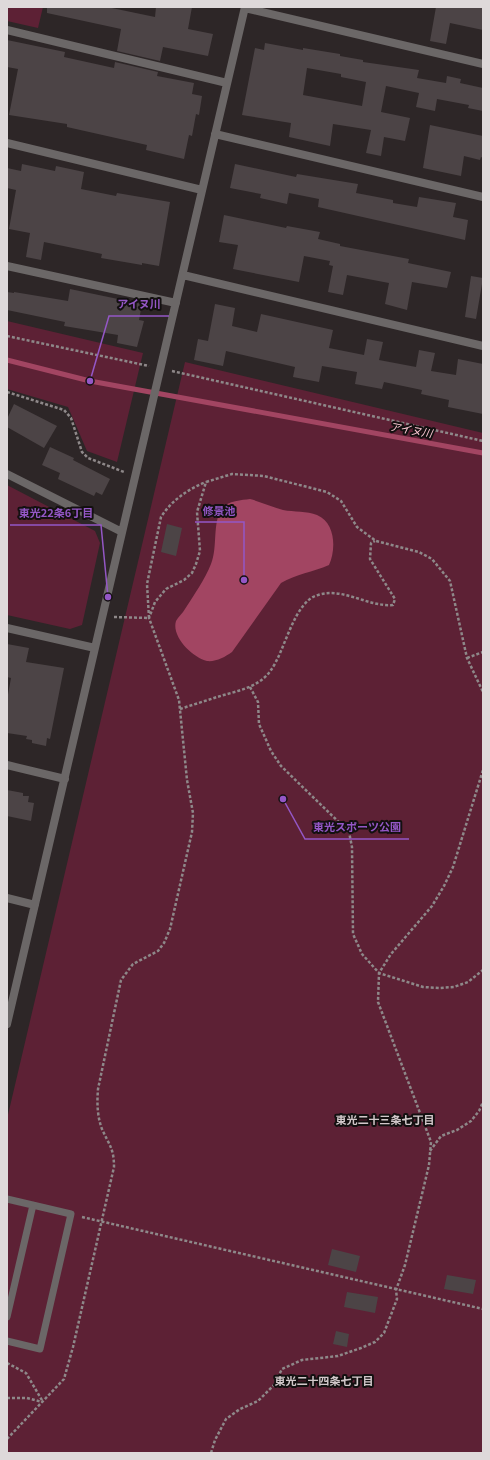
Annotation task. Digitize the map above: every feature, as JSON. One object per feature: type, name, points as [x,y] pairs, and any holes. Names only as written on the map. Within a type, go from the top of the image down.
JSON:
[{"type":"street","points":[[7,1020],[65,779],[245,7],[483,64]]},
{"type":"street","points":[[7,30],[227,83]]},
{"type":"street","points":[[215,134],[483,197]]},
{"type":"street","points":[[7,144],[202,190]]},
{"type":"street","points":[[7,266],[176,303]]},
{"type":"street","points":[[183,274],[483,346]]},
{"type":"street","points":[[7,474],[122,532]]},
{"type":"street","points":[[7,628],[95,648]]},
{"type":"street","points":[[7,765],[65,779]]},
{"type":"street","points":[[7,898],[35,905]]},
{"type":"lane","points":[[7,1199],[72,1214],[40,1349],[7,1341]]},
{"type":"lane","points":[[7,1317],[33,1205]]},
{"type":"path","points":[[7,336],[160,372],[483,442]]},
{"type":"path","points":[[7,392],[64,410],[71,418],[82,452],[88,458],[135,476]]},
{"type":"path","points":[[7,1439],[64,1379],[73,1347],[114,1167],[114,1155],[101,1127],[97,1102],[98,1088],[121,980],[132,964],[158,951],[164,943],[170,929],[192,832],[193,813],[187,780],[180,709],[149,618],[147,584],[161,517],[166,509],[194,487],[232,474],[264,476],[327,492],[341,501],[357,527],[376,541],[420,552],[432,559],[450,581],[467,658],[483,691]]},
{"type":"path","points":[[149,618],[155,602],[166,590],[184,580],[192,573],[196,564],[200,551],[197,512],[206,482]]},
{"type":"path","points":[[180,709],[250,687],[271,671],[302,606],[318,594],[340,593],[374,603],[393,605],[396,599],[370,559],[371,542],[376,541]]},
{"type":"path","points":[[103,617],[149,618]]},
{"type":"path","points":[[467,658],[483,652]]},
{"type":"path","points":[[250,687],[258,702],[259,724],[271,751],[281,766],[349,832],[352,847],[353,934],[362,954],[379,973],[423,987],[454,987],[468,982],[478,976],[483,970]]},
{"type":"path","points":[[211,1453],[215,1440],[226,1420],[240,1409],[258,1401],[274,1385],[282,1369],[302,1360],[338,1356],[375,1342],[384,1333],[397,1299],[396,1290],[408,1250],[429,1165],[431,1142],[378,1002],[379,973],[392,954],[432,906],[444,886],[453,867],[483,770]]},
{"type":"path","points":[[430,1151],[441,1136],[457,1130],[470,1121],[479,1111],[483,1102]]},
{"type":"path","points":[[72,1214],[483,1309]]},
{"type":"path","points":[[7,1363],[26,1373],[43,1402]]},
{"type":"path","points":[[7,1398],[27,1398],[43,1402]]},
{"type":"shaded area","points":[[7,7],[43,7],[38,28],[7,21]]},
{"type":"shaded area","points":[[7,321],[143,353],[117,462],[87,451],[68,407],[7,389]]},
{"type":"shaded area","points":[[185,362],[483,433],[483,1453],[7,1453],[7,1119]]},
{"type":"shaded area","points":[[7,485],[95,531],[100,543],[82,625],[70,629],[7,615]]},
{"type":"shaded area","points":[[250,499],[283,510],[305,512],[317,515],[328,524],[331,530],[333,537],[333,552],[329,565],[293,577],[281,583],[232,652],[220,659],[207,661],[196,656],[184,646],[177,634],[175,627],[176,621],[199,587],[211,564],[217,521],[222,508],[231,502]]},
{"type":"building","points":[[47,7],[107,7],[155,17],[156,7],[192,7],[188,29],[213,34],[208,56],[163,47],[160,61],[117,51],[121,29],[47,13]]},
{"type":"building","points":[[436,7],[483,7],[483,30],[450,23],[446,44],[430,41]]},
{"type":"building","points":[[7,40],[65,52],[64,57],[114,68],[115,62],[158,72],[157,76],[194,83],[192,94],[202,96],[199,115],[196,114],[192,136],[189,135],[184,159],[146,150],[147,145],[67,127],[67,124],[9,115],[18,69],[7,67]]},
{"type":"building","points":[[265,43],[303,50],[303,48],[340,54],[340,56],[363,60],[363,62],[419,70],[417,78],[446,83],[447,76],[461,79],[460,83],[483,88],[483,111],[468,108],[469,105],[437,99],[435,111],[416,107],[419,93],[386,86],[381,112],[410,118],[405,141],[384,137],[381,156],[366,153],[371,130],[333,124],[330,146],[289,137],[291,123],[242,115],[255,48],[264,50]],"holes":[[[307,68],[341,74],[341,77],[366,82],[362,106],[303,95]]]},
{"type":"building","points":[[430,125],[483,136],[483,158],[481,157],[480,160],[464,156],[461,176],[423,168]]},
{"type":"building","points":[[22,164],[55,171],[56,166],[84,172],[81,189],[116,196],[117,193],[170,202],[159,266],[142,263],[142,265],[101,258],[102,254],[44,242],[41,260],[26,257],[30,233],[9,229],[16,190],[7,188],[7,168],[21,171]]},
{"type":"building","points":[[235,164],[296,177],[297,174],[358,184],[356,193],[393,200],[393,203],[417,207],[419,197],[456,203],[453,217],[468,220],[465,240],[318,207],[319,199],[289,193],[287,204],[260,198],[261,194],[230,188]]},
{"type":"building","points":[[224,215],[286,228],[287,226],[320,232],[318,239],[340,244],[340,246],[409,259],[408,263],[451,272],[447,288],[412,282],[407,310],[385,304],[389,283],[347,275],[343,295],[328,292],[333,266],[329,265],[330,261],[304,256],[299,282],[233,269],[238,245],[219,242]]},
{"type":"building","points":[[471,276],[483,278],[476,319],[465,317]]},
{"type":"building","points":[[70,289],[142,304],[139,320],[144,321],[137,347],[117,343],[118,335],[64,326],[65,322],[7,310],[7,292],[68,301]]},
{"type":"building","points":[[215,304],[235,308],[232,326],[257,332],[261,314],[333,330],[329,348],[364,355],[367,339],[383,342],[379,360],[416,367],[419,350],[435,353],[431,371],[456,375],[458,359],[483,364],[483,414],[448,407],[449,400],[421,394],[422,390],[384,382],[382,389],[355,384],[357,372],[322,366],[319,382],[293,377],[295,367],[226,351],[223,366],[194,360],[198,339],[208,341]]},
{"type":"building","points":[[14,404],[57,426],[44,448],[7,427],[7,419]]},
{"type":"building","points":[[50,447],[74,458],[73,460],[110,479],[102,495],[96,492],[94,496],[58,479],[60,473],[42,465]]},
{"type":"building","points":[[167,524],[182,528],[176,556],[161,552]]},
{"type":"building","points":[[7,644],[29,648],[26,662],[64,668],[50,739],[47,738],[46,746],[32,743],[32,740],[26,739],[27,736],[7,733],[7,700],[11,678],[7,677]]},
{"type":"building","points":[[7,790],[23,793],[23,796],[29,796],[28,802],[34,803],[31,821],[7,816]]},
{"type":"building","points":[[332,1249],[360,1256],[356,1272],[328,1265]]},
{"type":"building","points":[[447,1275],[476,1280],[473,1294],[444,1289]]},
{"type":"building","points":[[347,1292],[378,1297],[375,1313],[344,1307]]},
{"type":"building","points":[[336,1331],[349,1334],[347,1347],[333,1344]]},
{"type":"waterway","name":"アイヌ川","points":[[7,360],[90,381],[483,453]]},
{"type":"place","name":"アイヌ川","points":[[90,381]]},
{"type":"place","name":"修景池","points":[[244,580]]},
{"type":"place","name":"東光22条6丁目","points":[[108,597]]},
{"type":"place","name":"東光スポーツ公園","points":[[283,799]]},
{"type":"district","name":"東光二十三条七丁目","points":[[385,1120]]},
{"type":"district","name":"東光二十四条七丁目","points":[[324,1381]]}]
